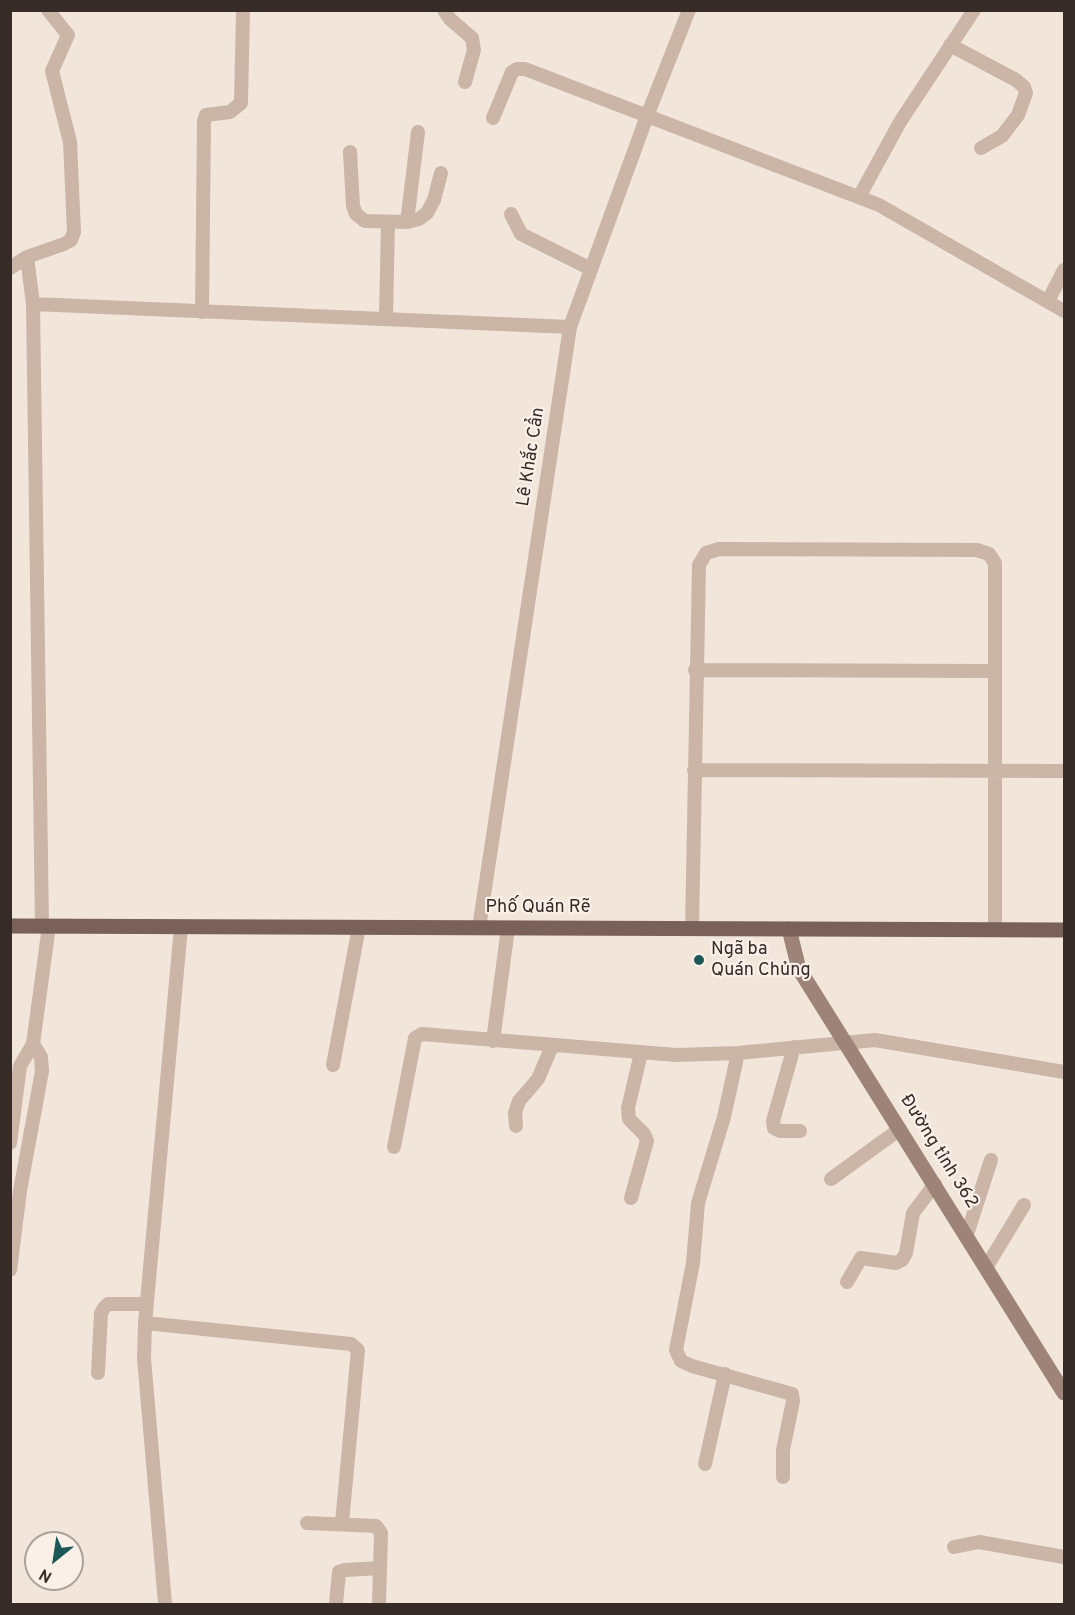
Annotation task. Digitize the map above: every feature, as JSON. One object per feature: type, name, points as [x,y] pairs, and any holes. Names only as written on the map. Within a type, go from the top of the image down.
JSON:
[{"type":"main road","name":"Phố Quán Rẽ","points":[[10,926],[1065,930]]},
{"type":"main road","name":"Đường tỉnh 362","points":[[789,929],[799,969],[1065,1392]]},
{"type":"street","points":[[10,268],[27,257],[64,244],[71,240],[74,232],[70,142],[51,71],[68,35],[48,10]]},
{"type":"street","points":[[202,312],[204,121],[206,115],[230,112],[242,103],[243,10]]},
{"type":"street","points":[[444,10],[450,20],[472,38],[474,50],[465,82]]},
{"type":"street","points":[[859,197],[900,122],[974,10]]},
{"type":"street","name":"Lê Khắc Cẩn","points":[[479,928],[570,327],[684,12]]},
{"type":"street","points":[[950,45],[1016,80],[1024,87],[1026,93],[1018,115],[1002,136],[981,148]]},
{"type":"street","points":[[493,118],[512,72],[525,69],[859,197],[902,217],[1065,311]]},
{"type":"street","points":[[407,222],[417,132]]},
{"type":"street","points":[[350,152],[353,206],[356,214],[365,220],[407,222],[427,213],[441,173]]},
{"type":"street","points":[[511,214],[521,234],[591,269]]},
{"type":"street","points":[[386,318],[388,222]]},
{"type":"street","points":[[10,1143],[20,1066],[33,1044],[46,926],[33,304],[27,257]]},
{"type":"street","points":[[1048,301],[1065,270]]},
{"type":"street","points":[[33,304],[570,327]]},
{"type":"street","points":[[692,929],[695,670],[699,565],[706,553],[754,549],[977,550],[989,554],[995,563],[995,930]]},
{"type":"street","points":[[695,670],[994,671]]},
{"type":"street","points":[[694,770],[1065,771]]},
{"type":"street","points":[[165,1605],[144,1358],[145,1323],[181,927]]},
{"type":"street","points":[[333,1065],[359,927]]},
{"type":"street","points":[[493,1041],[508,928]]},
{"type":"street","points":[[394,1147],[415,1038],[428,1034],[676,1055],[738,1053],[875,1040],[1065,1072]]},
{"type":"street","points":[[10,1270],[20,1191],[42,1071],[41,1058],[33,1044]]},
{"type":"street","points":[[516,1126],[515,1113],[519,1101],[538,1079],[552,1046]]},
{"type":"street","points":[[794,1047],[773,1121],[774,1128],[780,1131],[800,1131]]},
{"type":"street","points":[[630,1198],[647,1142],[644,1134],[629,1119],[628,1108],[641,1053]]},
{"type":"street","points":[[738,1053],[724,1117],[698,1203],[693,1263],[676,1350],[681,1362],[792,1394],[793,1401],[783,1450],[783,1477]]},
{"type":"street","points":[[831,1179],[900,1129]]},
{"type":"street","points":[[967,1233],[991,1160]]},
{"type":"street","points":[[847,1282],[861,1258],[896,1263],[902,1260],[906,1253],[914,1213],[935,1184]]},
{"type":"street","points":[[987,1266],[1024,1205]]},
{"type":"street","points":[[98,1373],[101,1313],[104,1308],[108,1304],[147,1304]]},
{"type":"street","points":[[145,1323],[351,1344],[358,1350],[342,1523]]},
{"type":"street","points":[[705,1464],[725,1374]]},
{"type":"street","points":[[307,1523],[376,1526],[381,1533],[379,1605]]},
{"type":"street","points":[[954,1547],[980,1542],[1065,1557]]},
{"type":"street","points":[[336,1605],[339,1572],[380,1568]]},
{"type":"place","name":"Ngã ba Quán Chủng","points":[[699,960]]}]
